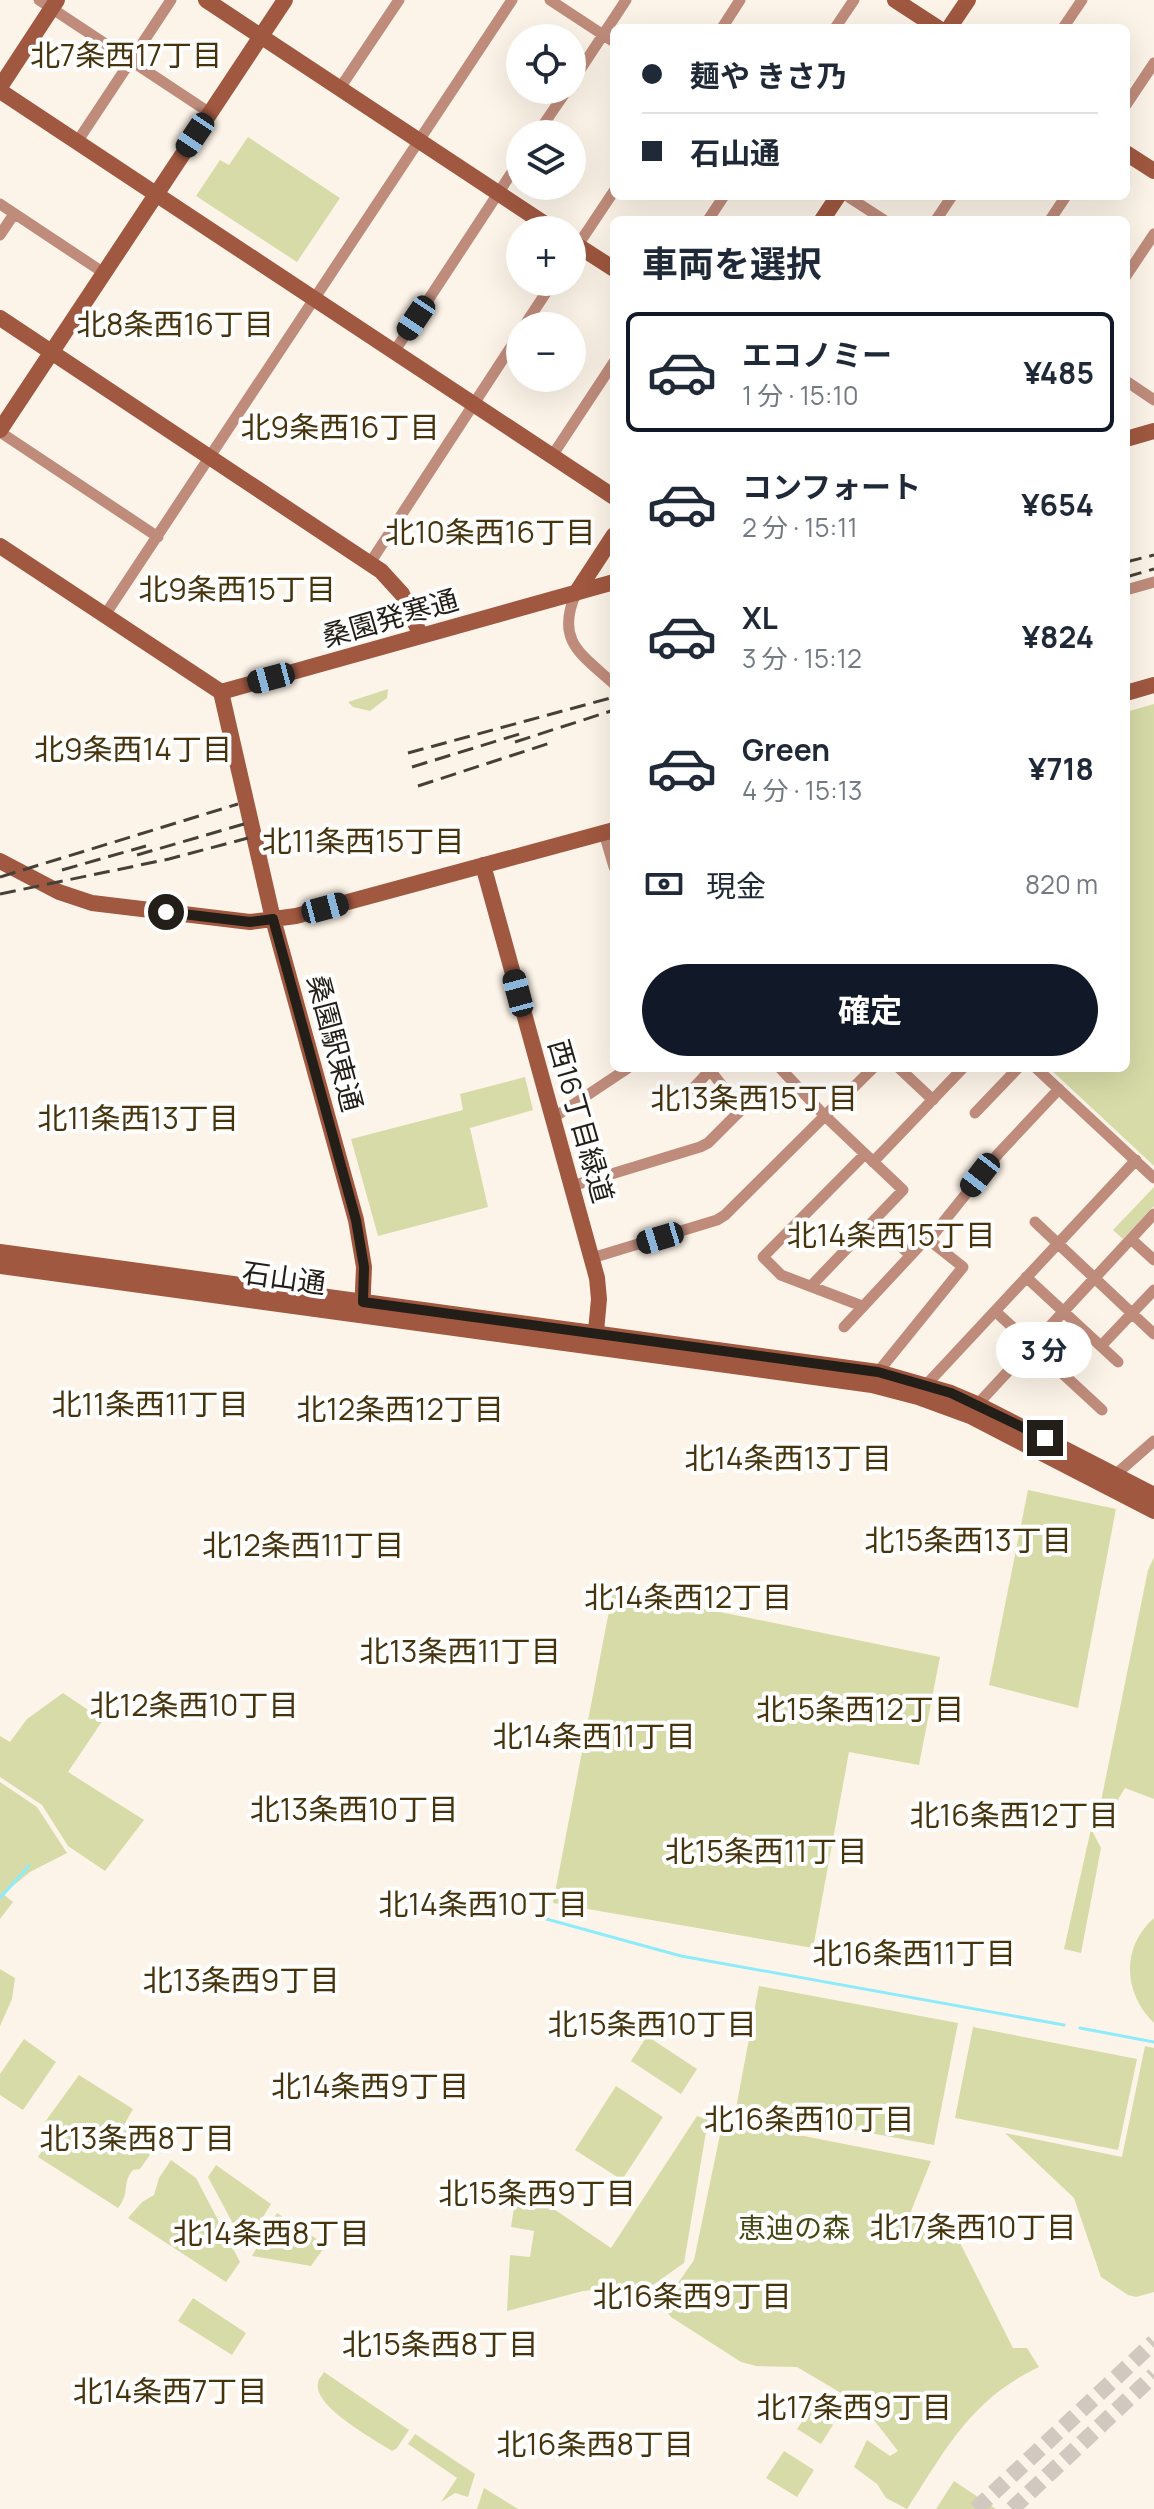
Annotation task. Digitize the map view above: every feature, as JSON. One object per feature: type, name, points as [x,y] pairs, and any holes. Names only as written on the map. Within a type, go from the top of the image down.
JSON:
[{"type":"street","points":[[77,142],[171,0]]},
{"type":"street","points":[[206,0],[533,216]]},
{"type":"street","points":[[158,537],[0,431],[285,0]]},
{"type":"street","points":[[340,88],[399,0]]},
{"type":"street","points":[[105,615],[512,0]]},
{"type":"street","points":[[550,0],[610,39]]},
{"type":"street","points":[[610,24],[626,0]]},
{"type":"street","points":[[725,24],[740,0]]},
{"type":"street","points":[[838,24],[854,0]]},
{"type":"street","points":[[895,0],[932,24]]},
{"type":"street","points":[[952,24],[968,0]]},
{"type":"street","points":[[1066,24],[1082,0]]},
{"type":"street","points":[[210,113],[49,3],[0,89],[610,494]]},
{"type":"street","points":[[586,61],[610,24]]},
{"type":"street","points":[[1130,99],[1154,63]]},
{"type":"street","points":[[1130,156],[1154,171]]},
{"type":"street","points":[[394,352],[506,181]]},
{"type":"street","points":[[586,230],[610,197]]},
{"type":"street","points":[[853,200],[878,216]]},
{"type":"street","points":[[0,204],[104,273]]},
{"type":"street","points":[[0,235],[14,214]]},
{"type":"street","points":[[1130,270],[1154,234]]},
{"type":"street","points":[[586,254],[610,267]]},
{"type":"street","points":[[0,318],[370,563],[402,594],[421,636]]},
{"type":"street","points":[[370,563],[506,354]]},
{"type":"street","points":[[552,456],[610,368]]},
{"type":"street","points":[[1130,384],[1154,400]]},
{"type":"street","points":[[1130,438],[1154,431]]},
{"type":"street","points":[[610,541],[576,593],[568,613],[572,642],[610,680]]},
{"type":"street","points":[[0,546],[221,692]]},
{"type":"street","points":[[1130,589],[1154,582]]},
{"type":"street","name":"桑園発寒通","points":[[221,692],[610,583]]},
{"type":"street","points":[[1130,692],[1154,685]]},
{"type":"street","name":"桑園駅東通","points":[[221,692],[273,919],[356,1220],[364,1267],[362,1308]]},
{"type":"street","points":[[0,861],[59,892],[92,903],[250,922],[273,919],[609,831]]},
{"type":"street","name":"西16丁目緑道","points":[[483,865],[592,1258],[599,1299],[595,1341]]},
{"type":"street","points":[[553,1118],[622,1072]]},
{"type":"street","points":[[689,1093],[708,1072]]},
{"type":"street","points":[[572,1186],[708,1143],[741,1110],[713,1072]]},
{"type":"street","points":[[784,1072],[903,1190],[811,1286]]},
{"type":"street","points":[[592,1258],[717,1220],[869,1072]]},
{"type":"street","points":[[903,1072],[933,1100]]},
{"type":"street","points":[[862,1306],[781,1275],[763,1257],[959,1072]]},
{"type":"street","points":[[975,1113],[1014,1072]]},
{"type":"street","points":[[1040,1072],[1154,1178]]},
{"type":"street","points":[[844,1327],[910,1255],[926,1239],[929,1240],[998,1154],[1059,1089]]},
{"type":"street","points":[[926,1385],[1136,1160]]},
{"type":"street","points":[[973,1410],[1154,1214]]},
{"type":"street","points":[[875,1221],[910,1255]]},
{"type":"street","points":[[1035,1222],[1154,1334]]},
{"type":"street","points":[[1131,1239],[1154,1260]]},
{"type":"street","points":[[878,1372],[963,1267],[929,1240]]},
{"type":"street","name":"石山通","points":[[0,1252],[872,1385],[973,1410],[1154,1495]]},
{"type":"street","name":"石山通","points":[[0,1266],[362,1308]]},
{"type":"street","points":[[1026,1277],[1118,1362]]},
{"type":"street","points":[[1101,1346],[1154,1290]]},
{"type":"street","points":[[995,1311],[1102,1410]]},
{"type":"street","name":"石山通","points":[[595,1341],[878,1372],[926,1385],[1154,1511]]},
{"type":"street","points":[[1115,1475],[1154,1441]]},
{"type":"green space","points":[[248,137],[340,198],[297,262],[196,196],[220,160],[229,165]]},
{"type":"green space","points":[[388,689],[387,698],[370,711],[353,707],[348,702]]},
{"type":"green space","points":[[1154,704],[1154,1166],[1053,1072],[1130,1072],[1130,711]]},
{"type":"green space","points":[[525,1077],[533,1110],[470,1128],[488,1207],[378,1236],[351,1139],[463,1110],[460,1094]]},
{"type":"green space","points":[[1154,1187],[1154,1206],[1123,1239],[1113,1230]]},
{"type":"green space","points":[[1028,1490],[1116,1509],[1078,1708],[989,1685]]},
{"type":"green space","points":[[1154,1557],[1154,1799],[1125,1788],[1105,1821],[1100,1806],[1148,1570]]},
{"type":"green space","points":[[613,1590],[940,1657],[919,1765],[849,1752],[813,1948],[553,1903]]},
{"type":"green space","points":[[63,1693],[103,1720],[68,1772],[144,1820],[105,1871],[68,1846],[42,1805],[0,1777],[0,1736],[10,1742],[27,1719]]},
{"type":"green space","points":[[0,1782],[37,1807],[67,1853],[30,1872],[3,1894],[13,1902],[0,1919]]},
{"type":"green space","points":[[1091,1829],[1101,1848],[1081,1953],[1064,1949]]},
{"type":"green space","points":[[1154,1918],[1154,2023],[1136,1998],[1130,1970],[1136,1942]]},
{"type":"green space","points":[[0,1969],[15,1978],[12,1999],[0,2026]]},
{"type":"green space","points":[[759,1986],[958,2023],[934,2145],[736,2108]]},
{"type":"green space","points":[[973,2027],[1137,2059],[1118,2150],[955,2118]]},
{"type":"green space","points":[[647,2036],[697,2069],[681,2094],[631,2061]]},
{"type":"green space","points":[[24,2039],[56,2062],[23,2110],[0,2095],[0,2074]]},
{"type":"green space","points":[[1145,2046],[1154,2048],[1154,2292],[1136,2297],[1101,2277],[1074,2198],[1005,2133],[1122,2157]]},
{"type":"green space","points":[[79,2075],[133,2109],[124,2125],[152,2152],[140,2169],[133,2170],[129,2175],[118,2208],[38,2157],[52,2136],[45,2122]]},
{"type":"green space","points":[[616,2086],[663,2117],[622,2180],[575,2150]]},
{"type":"green space","points":[[697,2116],[708,2120],[684,2263],[653,2285],[583,2291],[507,2311],[510,2255],[530,2257],[534,2231],[511,2227],[514,2208],[526,2190],[611,2248]]},
{"type":"green space","name":"恵迪の森","points":[[723,2120],[931,2161],[902,2234],[913,2223],[944,2224],[956,2235],[1013,2348],[1027,2348],[1039,2367],[995,2394],[978,2410],[948,2446],[907,2509],[886,2498],[877,2484],[854,2467],[867,2440],[890,2456],[898,2451],[863,2406],[797,2367],[756,2366],[741,2362],[671,2317],[662,2306],[694,2260]]},
{"type":"green space","points":[[171,2160],[196,2178],[240,2262],[226,2282],[128,2218],[142,2202],[154,2195],[159,2178]]},
{"type":"green space","points":[[216,2165],[271,2204],[245,2246],[208,2177]]},
{"type":"green space","points":[[277,2213],[326,2245],[311,2266],[252,2256]]},
{"type":"green space","points":[[193,2298],[246,2333],[232,2355],[178,2321]]},
{"type":"green space","points":[[324,2372],[409,2430],[397,2448],[392,2451],[334,2412],[319,2392],[319,2379]]},
{"type":"green space","points":[[810,2410],[833,2425],[821,2444],[797,2429]]},
{"type":"green space","points":[[415,2434],[475,2474],[468,2497],[455,2493],[441,2502],[457,2478],[408,2444]]},
{"type":"green space","points":[[784,2451],[814,2470],[797,2497],[766,2478]]},
{"type":"green space","points":[[954,2481],[996,2509],[936,2509]]},
{"type":"green space","points":[[484,2488],[518,2509],[477,2509]]},
{"type":"waterway","points":[[0,1898],[29,1866]]},
{"type":"waterway","points":[[539,1917],[681,1956],[1064,2025]]},
{"type":"waterway","points":[[1080,2028],[1154,2042]]},
{"type":"tunnel","points":[[976,2509],[1154,2342]]},
{"type":"tunnel","points":[[1012,2509],[1154,2375]]},
{"type":"railway","points":[[1130,561],[1154,555]]},
{"type":"railway","points":[[1130,576],[1154,569]]},
{"type":"railway","points":[[408,753],[610,698]]},
{"type":"railway","points":[[515,742],[610,711]]},
{"type":"railway","points":[[412,767],[526,732]]},
{"type":"railway","points":[[418,786],[550,743]]},
{"type":"railway","points":[[0,877],[238,804]]},
{"type":"railway","points":[[137,855],[244,824]]},
{"type":"railway","points":[[0,894],[169,859],[248,838]]},
{"type":"railway","points":[[62,870],[146,846]]},
{"type":"district","name":"北7条西17丁目","points":[[126,56]]},
{"type":"district","name":"北8条西16丁目","points":[[175,325]]},
{"type":"district","name":"北9条西16丁目","points":[[340,428]]},
{"type":"district","name":"北10条西16丁目","points":[[490,533]]},
{"type":"district","name":"北9条西15丁目","points":[[237,590]]},
{"type":"district","name":"北9条西14丁目","points":[[133,750]]},
{"type":"district","name":"北11条西15丁目","points":[[363,842]]},
{"type":"district","name":"北13条西15丁目","points":[[754,1099]]},
{"type":"district","name":"北11条西13丁目","points":[[138,1119]]},
{"type":"district","name":"北14条西15丁目","points":[[891,1236]]},
{"type":"district","name":"北11条西11丁目","points":[[150,1405]]},
{"type":"district","name":"北12条西12丁目","points":[[400,1410]]},
{"type":"district","name":"北14条西13丁目","points":[[788,1459]]},
{"type":"district","name":"北15条西13丁目","points":[[968,1541]]},
{"type":"district","name":"北12条西11丁目","points":[[303,1546]]},
{"type":"district","name":"北14条西12丁目","points":[[688,1598]]},
{"type":"district","name":"北13条西11丁目","points":[[460,1652]]},
{"type":"district","name":"北12条西10丁目","points":[[194,1706]]},
{"type":"district","name":"北15条西12丁目","points":[[860,1710]]},
{"type":"district","name":"北14条西11丁目","points":[[594,1737]]},
{"type":"district","name":"北13条西10丁目","points":[[354,1810]]},
{"type":"district","name":"北16条西12丁目","points":[[1014,1816]]},
{"type":"district","name":"北15条西11丁目","points":[[766,1852]]},
{"type":"district","name":"北14条西10丁目","points":[[483,1905]]},
{"type":"district","name":"北16条西11丁目","points":[[914,1954]]},
{"type":"district","name":"北13条西9丁目","points":[[241,1981]]},
{"type":"district","name":"北15条西10丁目","points":[[652,2025]]},
{"type":"district","name":"北14条西9丁目","points":[[370,2087]]},
{"type":"district","name":"北16条西10丁目","points":[[809,2120]]},
{"type":"district","name":"北13条西8丁目","points":[[137,2139]]},
{"type":"district","name":"北15条西9丁目","points":[[537,2194]]},
{"type":"district","name":"北17条西10丁目","points":[[973,2228]]},
{"type":"district","name":"北14条西8丁目","points":[[271,2234]]},
{"type":"district","name":"北16条西9丁目","points":[[692,2297]]},
{"type":"district","name":"北15条西8丁目","points":[[440,2345]]},
{"type":"district","name":"北14条西7丁目","points":[[170,2392]]},
{"type":"district","name":"北17条西9丁目","points":[[854,2408]]},
{"type":"district","name":"北16条西8丁目","points":[[595,2445]]},
{"type":"route","points":[[166,912],[250,922],[273,919],[356,1220],[364,1267],[363,1302],[878,1372],[951,1393],[1045,1438]]}]
